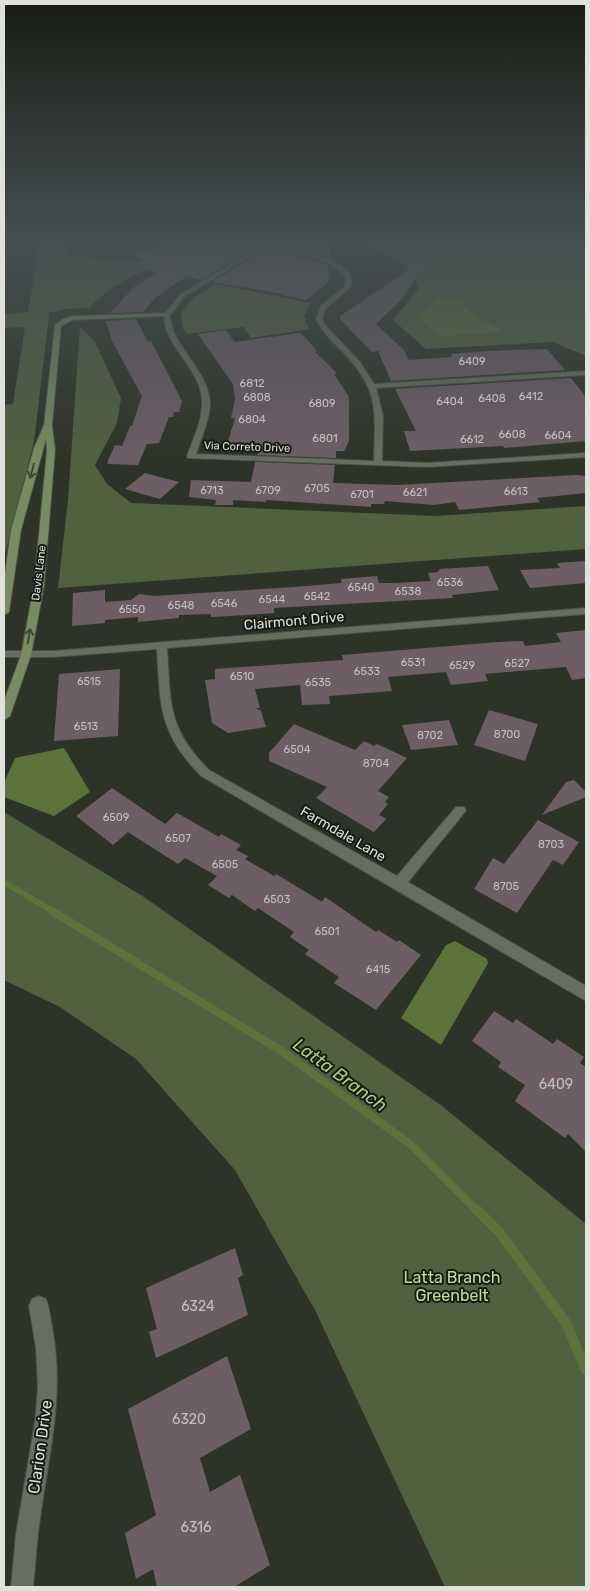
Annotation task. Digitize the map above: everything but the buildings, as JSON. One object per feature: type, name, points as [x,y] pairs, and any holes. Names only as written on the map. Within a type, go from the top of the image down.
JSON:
[{"type":"street","points":[[319,314],[322,326],[357,365],[372,386],[379,409],[378,464]]},
{"type":"street","name":"Davis Lane","points":[[4,716],[26,655],[40,576],[51,450],[48,425],[58,325],[65,320],[167,315]]},
{"type":"street","name":"Via Correto Drive","points":[[167,315],[169,330],[202,385],[206,398],[206,411],[191,456],[440,465],[586,455]]},
{"type":"street","points":[[372,386],[586,373]]},
{"type":"street","name":"Davis Lane","points":[[4,612],[16,530],[38,448],[48,425]]},
{"type":"street","name":"Clairmont Drive","points":[[4,654],[26,655],[162,645],[586,611]]},
{"type":"street","name":"Farmdale Lane","points":[[162,645],[166,709],[170,728],[188,758],[205,773],[552,972],[586,994]]},
{"type":"street","points":[[398,884],[460,810]]},
{"type":"street","name":"Clarion Drive","points":[[22,1587],[30,1515],[45,1422],[48,1387],[46,1348],[39,1306]]},
{"type":"green space","points":[[4,314],[48,314],[49,316],[34,442],[4,558],[4,405],[13,404],[25,327],[4,328]]},
{"type":"green space","points":[[181,314],[305,314],[309,329],[251,338],[244,327],[187,334],[183,328]]},
{"type":"green space","points":[[398,314],[586,314],[586,356],[553,342],[426,349],[393,320]]},
{"type":"green space","points":[[80,327],[95,342],[121,398],[117,423],[95,465],[107,484],[131,503],[436,516],[586,506],[586,549],[58,588],[68,500]]},
{"type":"green space","name":"Latta Branch Greenbelt","points":[[4,812],[144,897],[442,1106],[586,1224],[586,1587],[445,1587],[315,1310],[235,1170],[136,1059],[60,1007],[4,980]]},
{"type":"shaded area","points":[[422,314],[473,314],[493,324],[501,331],[444,336],[434,332],[419,317]]},
{"type":"shaded area","points":[[64,748],[90,792],[54,816],[4,797],[4,783],[15,758]]},
{"type":"shaded area","points":[[455,941],[487,959],[488,963],[441,1045],[401,1018],[446,945]]},
{"type":"waterway","name":"Latta Branch","points":[[4,882],[54,912]]},
{"type":"waterway","name":"Latta Branch","points":[[52,911],[283,1052],[410,1144],[477,1211]]},
{"type":"waterway","name":"Latta Branch","points":[[476,1209],[500,1233],[566,1323],[586,1370]]}]
